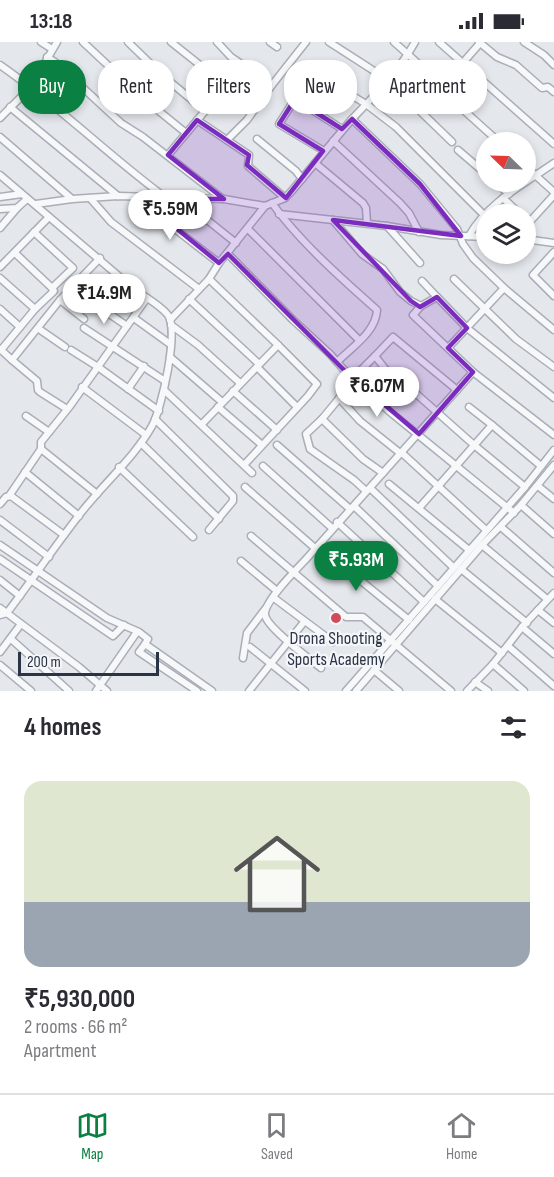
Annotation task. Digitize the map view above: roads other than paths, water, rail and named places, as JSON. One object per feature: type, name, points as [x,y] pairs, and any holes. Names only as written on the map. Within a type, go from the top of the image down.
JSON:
[{"type":"street","points":[[40,42],[52,49]]},
{"type":"street","points":[[45,60],[57,42]]},
{"type":"street","points":[[84,42],[144,99],[186,133]]},
{"type":"street","points":[[128,42],[162,75],[205,111],[168,155]]},
{"type":"street","points":[[171,42],[193,60]]},
{"type":"street","points":[[178,48],[183,42]]},
{"type":"street","points":[[217,42],[235,60]]},
{"type":"street","points":[[270,42],[277,47]]},
{"type":"street","points":[[272,85],[306,42]]},
{"type":"street","points":[[329,42],[369,68]]},
{"type":"street","points":[[394,42],[415,60]]},
{"type":"street","points":[[404,60],[415,42]]},
{"type":"street","points":[[440,42],[458,60]]},
{"type":"street","points":[[465,60],[480,42],[497,57],[516,65],[542,88],[548,87],[554,92]]},
{"type":"street","points":[[525,42],[554,65]]},
{"type":"street","points":[[47,57],[122,123],[168,155],[224,199]]},
{"type":"street","points":[[0,66],[18,78]]},
{"type":"street","points":[[487,86],[554,144]]},
{"type":"street","points":[[2,113],[18,99]]},
{"type":"street","points":[[324,151],[279,124],[295,99],[342,129]]},
{"type":"street","points":[[357,99],[396,127],[476,207]]},
{"type":"street","points":[[36,204],[118,196],[224,199],[268,204],[285,198],[342,129],[369,101]]},
{"type":"street","points":[[10,107],[118,196]]},
{"type":"street","points":[[62,114],[130,172],[167,199]]},
{"type":"street","points":[[227,140],[251,114]]},
{"type":"street","points":[[423,114],[452,142]]},
{"type":"street","points":[[468,114],[488,132]]},
{"type":"street","points":[[352,119],[420,184],[457,229],[463,244],[473,258],[504,288],[554,330]]},
{"type":"street","points":[[197,120],[249,155],[248,166],[285,198]]},
{"type":"street","points":[[0,137],[72,199]]},
{"type":"street","points":[[257,139],[296,171],[302,179]]},
{"type":"street","points":[[333,141],[395,197],[409,213],[419,232]]},
{"type":"street","points":[[458,150],[476,165]]},
{"type":"street","points":[[315,163],[363,203],[366,208],[367,223]]},
{"type":"street","points":[[536,213],[554,196],[536,176],[554,163]]},
{"type":"street","points":[[0,175],[168,315],[171,344],[159,411],[146,435],[64,535],[32,581],[3,614]]},
{"type":"street","points":[[503,192],[512,204]]},
{"type":"street","points":[[497,204],[512,192]]},
{"type":"street","points":[[0,197],[25,197]]},
{"type":"street","points":[[0,228],[25,197]]},
{"type":"street","points":[[90,198],[111,222],[198,290]]},
{"type":"street","points":[[139,198],[219,263]]},
{"type":"street","points":[[268,204],[377,310],[376,320],[337,362]]},
{"type":"street","points":[[170,322],[209,279],[219,263],[268,204]]},
{"type":"street","points":[[0,209],[17,208]]},
{"type":"street","points":[[279,214],[367,223],[419,232],[476,236]]},
{"type":"street","points":[[0,267],[49,217]]},
{"type":"street","points":[[206,219],[236,243]]},
{"type":"street","points":[[333,219],[362,254],[383,270],[400,292],[421,306]]},
{"type":"street","points":[[469,236],[476,223]]},
{"type":"street","points":[[387,226],[420,263]]},
{"type":"street","points":[[248,229],[359,340]]},
{"type":"street","points":[[34,232],[73,268],[52,288]]},
{"type":"street","points":[[536,241],[554,243]]},
{"type":"street","points":[[554,252],[535,270],[533,275],[554,296]]},
{"type":"street","points":[[15,253],[54,291],[0,349],[37,381],[40,392],[67,409]]},
{"type":"street","points":[[228,254],[249,278],[353,379],[514,513]]},
{"type":"street","points":[[12,360],[60,300],[100,258]]},
{"type":"street","points":[[0,279],[35,309]]},
{"type":"street","points":[[209,279],[317,384],[244,465]]},
{"type":"street","points":[[454,279],[516,339],[554,367]]},
{"type":"street","points":[[422,281],[467,328],[554,398]]},
{"type":"street","points":[[448,348],[504,288]]},
{"type":"street","points":[[437,297],[421,306],[413,315],[473,372],[554,435]]},
{"type":"street","points":[[0,504],[9,496],[41,449],[41,442],[147,298]]},
{"type":"street","points":[[189,299],[297,407]]},
{"type":"street","points":[[60,300],[84,319]]},
{"type":"street","points":[[95,304],[127,326]]},
{"type":"street","points":[[0,309],[20,327]]},
{"type":"street","points":[[134,318],[171,344]]},
{"type":"street","points":[[170,322],[240,383]]},
{"type":"street","points":[[84,328],[165,381]]},
{"type":"street","points":[[39,329],[98,367],[159,411]]},
{"type":"street","points":[[454,568],[368,490],[310,449],[306,434],[322,419],[353,379],[393,337],[457,390]]},
{"type":"street","points":[[202,424],[278,345]]},
{"type":"street","points":[[375,356],[390,375],[412,390],[525,487]]},
{"type":"street","points":[[170,357],[262,445]]},
{"type":"street","points":[[128,389],[144,366]]},
{"type":"street","points":[[243,658],[247,633],[276,594],[337,522],[473,372]]},
{"type":"street","points":[[82,387],[146,435]]},
{"type":"street","points":[[164,390],[252,473]]},
{"type":"street","points":[[234,391],[277,430]]},
{"type":"street","points":[[339,398],[360,420],[401,453],[486,530]]},
{"type":"street","points":[[469,406],[540,466]]},
{"type":"street","points":[[26,416],[49,432]]},
{"type":"street","points":[[155,419],[231,492],[233,501],[209,530]]},
{"type":"street","points":[[322,419],[363,459],[383,473]]},
{"type":"street","points":[[419,508],[492,424]]},
{"type":"street","points":[[141,443],[219,519]]},
{"type":"street","points":[[276,445],[352,507],[438,586]]},
{"type":"street","points":[[41,449],[97,494]]},
{"type":"street","points":[[356,691],[374,670],[409,620],[525,487],[554,450]]},
{"type":"street","points":[[346,691],[435,599],[538,486],[554,465]]},
{"type":"street","points":[[263,466],[332,528]]},
{"type":"street","points":[[119,468],[193,537]]},
{"type":"street","points":[[25,472],[79,516]]},
{"type":"street","points":[[389,484],[469,549]]},
{"type":"street","points":[[538,486],[554,499]]},
{"type":"street","points":[[246,487],[409,620]]},
{"type":"street","points":[[9,496],[64,535]]},
{"type":"street","points":[[521,505],[554,534]]},
{"type":"street","points":[[0,520],[49,557]]},
{"type":"street","points":[[337,522],[424,602]]},
{"type":"street","points":[[501,527],[554,573]]},
{"type":"street","points":[[252,536],[346,617],[350,619],[361,616],[451,691]]},
{"type":"street","points":[[0,545],[107,618],[148,639],[139,652],[197,691]]},
{"type":"street","points":[[482,545],[547,599]]},
{"type":"street","points":[[0,559],[113,636],[124,625]]},
{"type":"street","points":[[241,561],[304,622],[333,642]]},
{"type":"street","points":[[461,569],[525,625],[554,654]]},
{"type":"street","points":[[0,580],[20,596]]},
{"type":"street","points":[[467,691],[554,593]]},
{"type":"street","points":[[435,599],[502,653]]},
{"type":"street","points":[[0,608],[3,614],[21,624],[79,667],[98,688],[107,691]]},
{"type":"street","points":[[266,608],[265,615],[268,622],[321,668]]},
{"type":"street","points":[[538,610],[554,623]]},
{"type":"street","points":[[249,691],[304,622]]},
{"type":"street","points":[[0,652],[21,624]]},
{"type":"street","points":[[98,688],[137,632]]},
{"type":"street","points":[[11,639],[69,691]]},
{"type":"street","points":[[145,644],[212,691]]},
{"type":"street","points":[[508,646],[554,686]]},
{"type":"street","points":[[250,647],[305,691]]},
{"type":"street","points":[[493,664],[524,691]]},
{"type":"street","points":[[0,665],[31,691]]},
{"type":"street","points":[[374,670],[399,691]]},
{"type":"street","points":[[475,682],[488,691]]},
{"type":"place","name":"Drona Shooting Sports Academy","points":[[336,618]]}]
